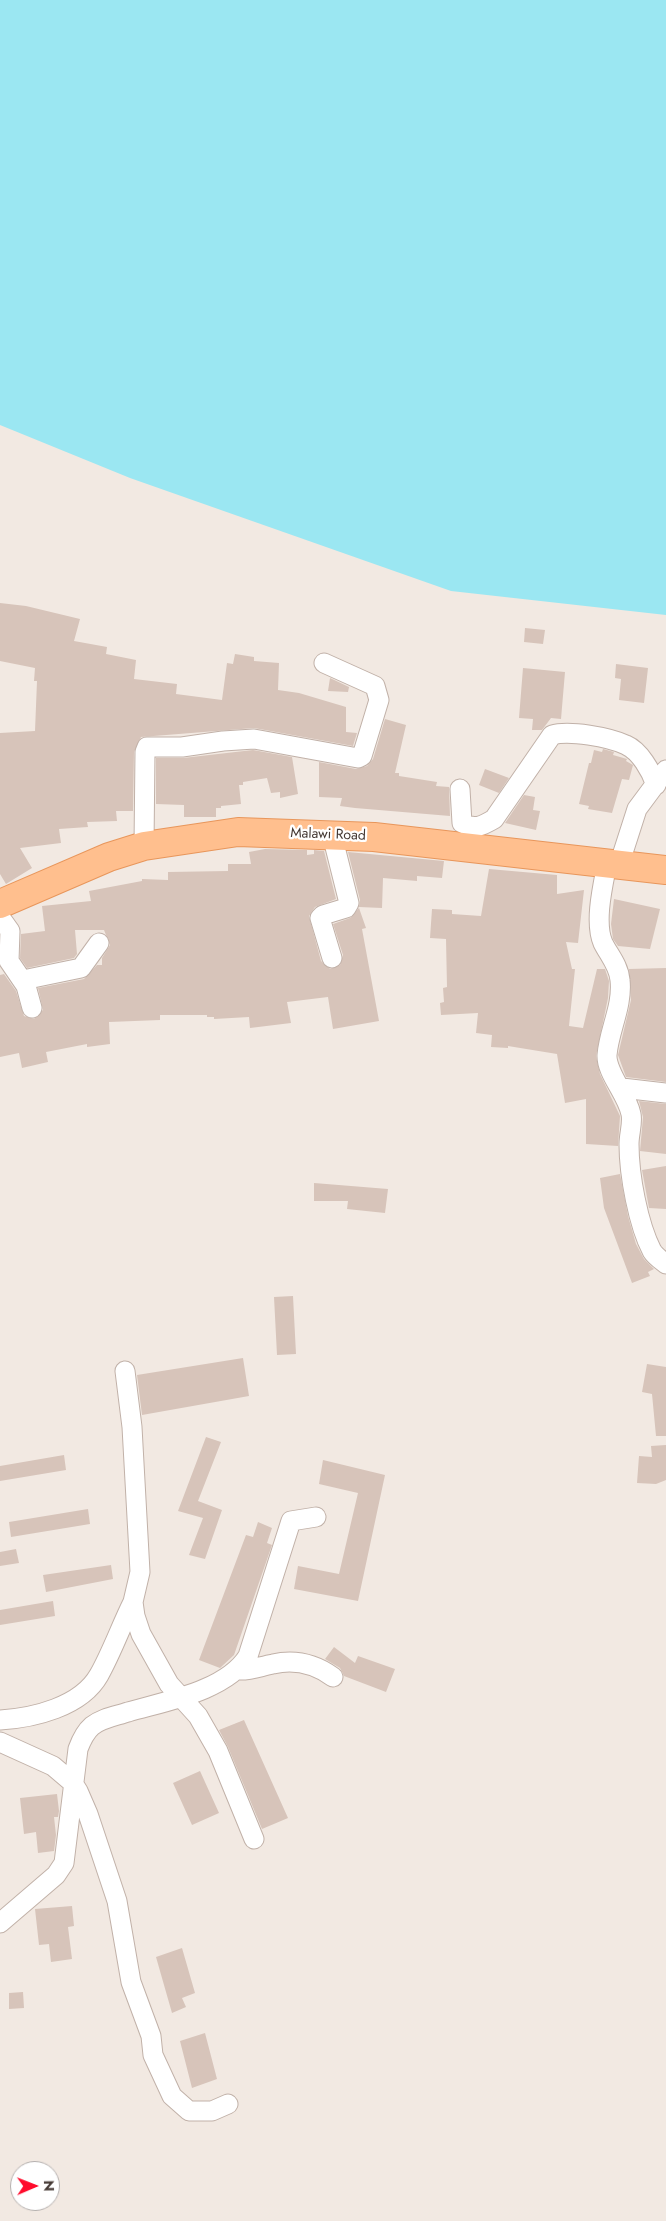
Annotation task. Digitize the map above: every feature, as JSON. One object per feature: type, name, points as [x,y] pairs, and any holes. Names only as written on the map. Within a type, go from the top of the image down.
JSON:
[{"type":"main road","name":"Malawi Road","points":[[0,904],[109,857],[144,846],[238,832],[334,834],[384,838],[666,870]]},
{"type":"street","points":[[144,846],[145,752],[148,748],[182,747],[223,741],[254,740],[358,758],[362,756],[379,700],[378,692],[375,686],[324,664]]},
{"type":"street","points":[[460,789],[462,823],[471,828],[494,819],[552,735],[563,732],[574,732],[627,745],[661,778],[638,809],[613,864],[600,909],[602,941],[617,967],[620,981],[618,1012],[607,1054],[608,1064],[622,1088],[632,1115],[629,1145],[634,1189],[644,1231],[653,1253],[666,1264]]},
{"type":"street","points":[[332,958],[320,918],[322,915],[346,908],[349,904],[335,847],[334,834]]},
{"type":"street","points":[[0,917],[10,931],[5,963],[23,980],[32,1008]]},
{"type":"street","points":[[23,980],[80,968],[99,943]]},
{"type":"street","points":[[622,1088],[666,1093]]},
{"type":"street","points":[[0,1720],[25,1718],[68,1703],[86,1692],[98,1676],[133,1602],[140,1572],[132,1427],[125,1371]]},
{"type":"street","points":[[0,1923],[56,1875],[64,1863],[78,1749],[83,1737],[91,1727],[105,1719],[181,1696],[225,1680],[238,1670],[248,1656],[292,1521],[299,1518],[316,1517]]},
{"type":"street","points":[[133,1602],[141,1634],[169,1684],[198,1716],[218,1751],[254,1839]]},
{"type":"street","points":[[238,1670],[249,1670],[276,1663],[309,1663],[333,1677]]},
{"type":"street","points":[[0,1742],[53,1766],[73,1783],[88,1814],[116,1901],[131,1982],[150,2036],[153,2055],[160,2074],[172,2096],[189,2111],[212,2111],[228,2104]]},
{"type":"water","points":[[0,0],[666,0],[666,615],[451,591],[130,478],[0,425]]},
{"type":"building","points":[[0,603],[26,606],[80,619],[74,641],[107,647],[106,654],[136,660],[134,679],[177,684],[176,694],[222,700],[227,663],[233,664],[235,654],[254,657],[254,661],[279,663],[278,690],[299,693],[346,707],[346,732],[357,733],[353,746],[254,728],[141,737],[134,752],[133,811],[116,811],[117,821],[87,822],[88,827],[59,829],[61,843],[20,848],[32,868],[6,884],[0,874],[0,733],[35,731],[37,681],[34,681],[35,668],[0,661]]},
{"type":"building","points":[[525,628],[545,630],[543,644],[524,642]]},
{"type":"building","points":[[616,664],[648,668],[644,703],[619,700],[621,679],[615,678]]},
{"type":"building","points":[[523,668],[565,672],[561,719],[551,718],[542,730],[532,730],[533,719],[519,718]]},
{"type":"building","points":[[330,678],[349,687],[348,692],[328,691]]},
{"type":"building","points":[[385,719],[406,725],[395,773],[399,773],[399,776],[437,782],[436,786],[449,787],[450,816],[340,806],[342,798],[319,797],[319,762],[356,769],[367,766],[373,759]]},
{"type":"building","points":[[603,749],[614,752],[613,755],[627,759],[626,761],[633,765],[629,780],[622,779],[612,813],[588,809],[589,806],[579,804],[594,750],[602,752]]},
{"type":"building","points":[[253,750],[292,757],[298,794],[280,798],[280,792],[271,793],[267,778],[243,782],[243,785],[239,785],[241,804],[216,808],[216,817],[184,817],[184,805],[156,804],[156,758],[183,758]]},
{"type":"building","points":[[485,769],[509,778],[499,793],[479,785]]},
{"type":"building","points":[[524,795],[535,797],[533,810],[540,811],[536,830],[505,823]]},
{"type":"building","points":[[265,849],[307,850],[307,855],[314,854],[314,850],[324,851],[336,899],[315,907],[309,916],[321,961],[330,969],[340,965],[343,955],[333,924],[350,918],[359,908],[366,928],[362,929],[379,1021],[333,1029],[328,997],[287,1002],[291,1023],[250,1028],[249,1017],[214,1019],[214,1017],[207,1017],[207,1015],[160,1015],[160,1020],[109,1022],[110,1044],[87,1047],[87,1044],[46,1052],[48,1062],[22,1068],[19,1053],[0,1057],[0,975],[4,974],[16,991],[24,1016],[34,1019],[43,1010],[38,988],[84,979],[97,965],[102,965],[102,958],[110,945],[104,930],[75,930],[77,954],[74,958],[27,968],[20,958],[21,934],[45,931],[42,906],[91,901],[89,891],[142,881],[142,879],[168,880],[168,872],[228,871],[228,864],[251,864],[249,852]]},
{"type":"building","points":[[348,852],[444,861],[442,878],[417,876],[417,881],[383,878],[382,908],[359,907],[360,900]]},
{"type":"building","points":[[489,869],[557,875],[557,894],[584,890],[578,943],[566,942],[572,969],[575,969],[569,1026],[583,1028],[597,969],[605,969],[609,981],[608,998],[596,1056],[600,1074],[620,1116],[618,1146],[586,1144],[586,1099],[565,1103],[557,1054],[508,1046],[508,1048],[491,1047],[492,1035],[476,1033],[478,1013],[441,1015],[440,1003],[444,1002],[443,988],[447,987],[446,939],[430,938],[432,909],[452,910],[452,914],[481,916]]},
{"type":"building","points":[[614,899],[660,909],[650,949],[618,946],[613,939],[611,924]]},
{"type":"building","points":[[666,968],[666,1082],[626,1077],[618,1055],[631,1000],[629,969]]},
{"type":"building","points":[[639,1101],[666,1104],[666,1154],[640,1151],[643,1117]]},
{"type":"building","points":[[666,1166],[666,1209],[649,1208],[642,1170]]},
{"type":"building","points":[[620,1174],[628,1216],[636,1244],[644,1259],[654,1269],[648,1272],[650,1276],[632,1283],[604,1208],[600,1178]]},
{"type":"building","points":[[314,1183],[388,1189],[385,1213],[347,1209],[348,1201],[314,1201]]},
{"type":"building","points":[[293,1296],[296,1354],[277,1355],[274,1297]]},
{"type":"building","points":[[243,1358],[249,1396],[142,1415],[137,1375]]},
{"type":"building","points":[[647,1364],[666,1367],[666,1436],[656,1436],[652,1394],[642,1392]]},
{"type":"building","points":[[206,1437],[221,1442],[198,1501],[222,1510],[205,1559],[189,1555],[203,1518],[178,1511]]},
{"type":"building","points":[[666,1445],[666,1480],[656,1484],[637,1483],[639,1456],[652,1457],[651,1446]]},
{"type":"building","points":[[64,1455],[66,1470],[0,1481],[0,1466]]},
{"type":"building","points":[[323,1460],[385,1475],[358,1601],[294,1589],[298,1566],[339,1574],[358,1493],[319,1484]]},
{"type":"building","points":[[88,1509],[90,1524],[11,1537],[9,1522]]},
{"type":"building","points":[[258,1522],[272,1528],[267,1543],[272,1545],[234,1655],[220,1668],[199,1660],[246,1535],[253,1537]]},
{"type":"building","points":[[16,1549],[19,1563],[0,1566],[0,1552]]},
{"type":"building","points":[[111,1565],[113,1579],[46,1592],[43,1575]]},
{"type":"building","points":[[53,1601],[55,1616],[0,1625],[0,1610]]},
{"type":"building","points":[[334,1647],[355,1663],[358,1656],[395,1669],[386,1692],[344,1676],[340,1668],[325,1659]]},
{"type":"building","points":[[244,1720],[288,1818],[262,1829],[219,1730]]},
{"type":"building","points":[[200,1771],[219,1813],[192,1825],[173,1783]]},
{"type":"building","points":[[57,1794],[59,1811],[58,1817],[54,1817],[56,1835],[54,1851],[38,1853],[36,1832],[24,1834],[20,1798]]},
{"type":"building","points":[[72,1906],[74,1926],[68,1927],[72,1959],[51,1962],[49,1944],[39,1945],[35,1909]]},
{"type":"building","points":[[182,1948],[195,1993],[182,1998],[186,2007],[172,2013],[156,1957]]},
{"type":"building","points":[[23,1992],[24,2008],[9,2009],[9,1993]]},
{"type":"building","points":[[205,2033],[217,2079],[192,2088],[180,2041]]}]
